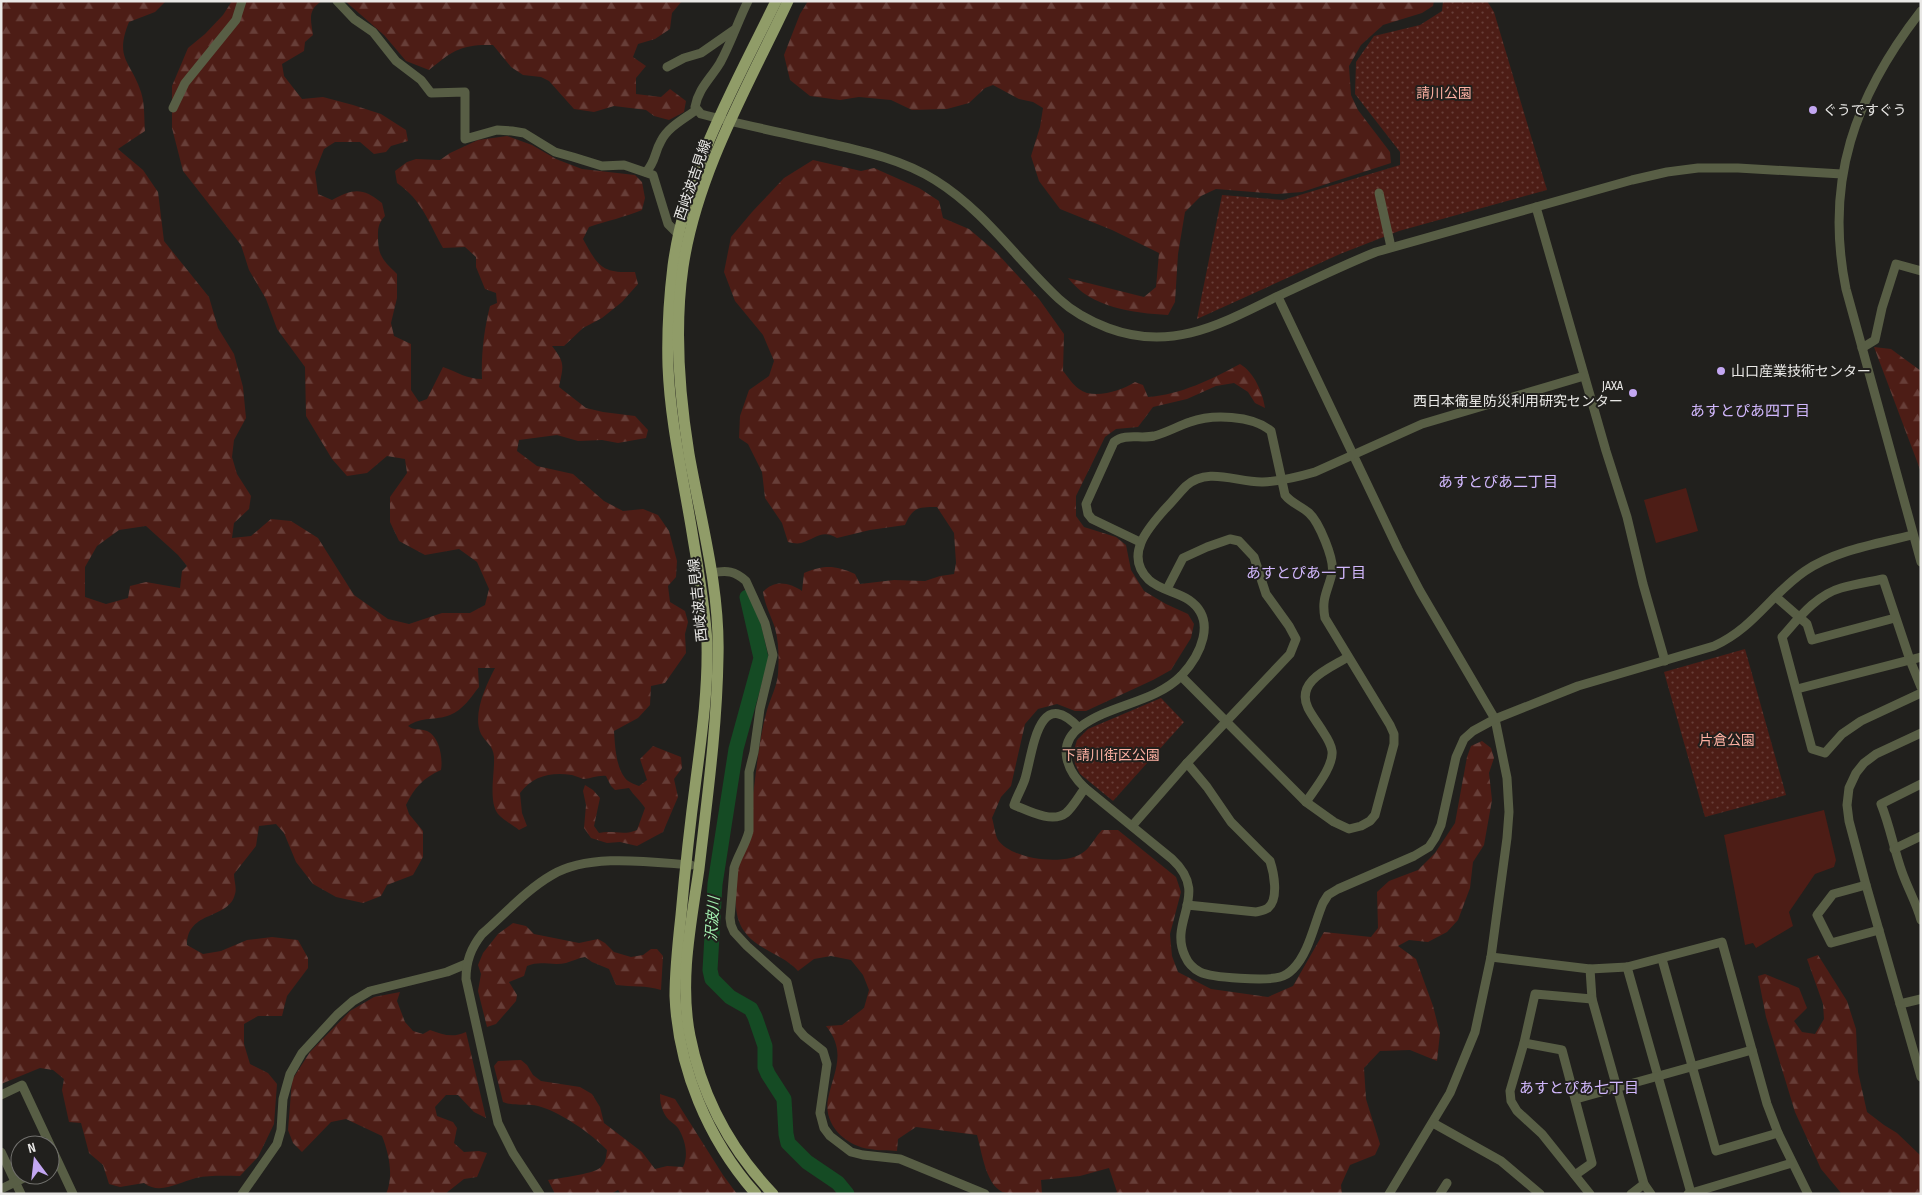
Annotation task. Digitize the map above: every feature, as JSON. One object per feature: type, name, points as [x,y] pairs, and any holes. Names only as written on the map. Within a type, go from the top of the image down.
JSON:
[{"type":"main road","name":"西岐波吉見線","points":[[756,1194],[744,1181],[715,1136],[695,1092],[685,1060],[678,1024],[675,995],[677,952],[703,731],[707,689],[707,642],[704,605],[675,432],[668,369],[673,264],[688,199],[700,161],[717,118],[776,1]]},
{"type":"main road","name":"西岐波吉見線","points":[[774,1194],[753,1172],[730,1140],[714,1110],[702,1081],[690,1034],[686,996],[686,961],[699,866],[714,729],[718,629],[712,572],[681,399],[678,332],[684,266],[699,203],[731,120],[788,1]]},
{"type":"street","points":[[173,108],[185,84],[236,20],[242,1]]},
{"type":"street","points":[[337,1],[354,19],[373,32],[396,61],[421,80],[431,93],[465,92],[465,138],[497,130],[512,130],[524,133],[556,152],[602,166],[624,165],[653,175],[668,224],[679,235]]},
{"type":"street","points":[[748,1],[721,60],[696,98],[694,107],[696,110],[701,114],[717,118],[868,151],[916,169],[957,195],[984,219],[1059,299],[1091,320],[1118,331],[1146,337],[1180,336],[1220,324],[1342,266],[1391,248],[1632,180],[1698,168],[1738,168],[1842,174]]},
{"type":"street","points":[[1921,12],[1897,43],[1871,86],[1855,123],[1842,174],[1840,219],[1841,260],[1846,289],[1912,535],[1921,562]]},
{"type":"street","points":[[667,67],[684,58],[701,53],[734,30]]},
{"type":"street","points":[[646,172],[653,164],[660,141],[666,133],[696,110]]},
{"type":"street","points":[[1379,193],[1391,248]]},
{"type":"street","points":[[1536,207],[1584,376],[1627,517],[1643,584],[1665,661]]},
{"type":"street","points":[[1862,348],[1875,340],[1882,308],[1896,264],[1921,271]]},
{"type":"street","points":[[1278,297],[1420,591],[1495,719],[1507,778],[1509,812],[1507,838],[1491,956],[1475,1032],[1450,1093],[1389,1194]]},
{"type":"street","points":[[1584,376],[1422,424],[1315,472],[1281,480],[1261,482],[1207,475],[1188,485],[1157,518],[1140,542],[1139,560],[1142,571],[1149,580],[1189,600],[1202,616],[1205,635],[1202,646],[1181,676],[1160,691],[1090,721],[1079,728],[1072,736],[1066,755],[1074,777],[1085,788],[1184,872],[1188,880],[1189,892],[1181,943],[1184,956],[1199,972],[1210,976],[1268,979],[1281,977],[1292,971],[1302,957],[1322,903],[1328,896],[1338,888],[1414,856],[1429,847],[1436,838],[1441,825],[1456,758],[1464,739],[1473,731],[1495,719],[1578,686],[1703,650],[1728,639],[1752,622],[1803,572],[1822,561],[1844,553],[1912,535]]},
{"type":"street","points":[[1140,542],[1092,519],[1087,509],[1086,504],[1110,449],[1118,438],[1126,436],[1153,436],[1191,421],[1210,418],[1253,420],[1271,430],[1285,495],[1313,517],[1331,556],[1332,572],[1323,599],[1325,618],[1394,734],[1394,744],[1378,805],[1370,821],[1349,829],[1334,822],[1306,802],[1181,676]]},
{"type":"street","points":[[1132,826],[1186,763],[1290,654],[1296,639],[1294,633],[1266,594],[1254,557],[1238,541],[1230,540],[1207,547],[1183,558],[1167,589]]},
{"type":"street","points":[[712,572],[727,570],[741,577],[746,582],[765,623],[773,655],[760,709],[749,772],[749,831],[747,840],[736,860],[734,868],[730,918],[734,932],[787,982],[798,1029],[823,1051],[827,1064],[820,1113],[824,1128],[830,1136],[851,1152],[863,1155],[900,1158],[985,1194]]},
{"type":"street","points":[[1921,687],[1895,618],[1883,578],[1839,588],[1813,604],[1782,637],[1812,749],[1825,753],[1842,734],[1862,721],[1921,694]]},
{"type":"street","points":[[1776,597],[1807,624],[1812,640],[1895,618]]},
{"type":"street","points":[[1797,689],[1921,656]]},
{"type":"street","points":[[1306,802],[1328,768],[1332,750],[1329,741],[1308,707],[1305,699],[1305,690],[1315,677],[1348,657]]},
{"type":"street","points":[[1079,728],[1066,715],[1059,713],[1052,714],[1043,719],[1038,728],[1024,781],[1014,804],[1039,816],[1058,817],[1064,815],[1085,788]]},
{"type":"street","points":[[1921,733],[1876,754],[1864,763],[1856,773],[1849,788],[1847,804],[1849,821],[1866,885],[1900,1004],[1918,1056],[1921,1077]]},
{"type":"street","points":[[1186,763],[1207,787],[1231,822],[1270,861],[1273,869],[1274,884],[1272,903],[1267,908],[1256,912],[1187,905]]},
{"type":"street","points":[[1921,784],[1881,804],[1888,822],[1902,874],[1918,898],[1921,920]]},
{"type":"street","points":[[1894,849],[1921,836]]},
{"type":"street","points":[[540,1194],[513,1153],[498,1123],[466,979],[466,964],[475,943],[482,934],[536,886],[564,869],[598,862],[699,866]]},
{"type":"street","points":[[1866,885],[1833,894],[1816,915],[1831,943],[1879,930]]},
{"type":"street","points":[[1491,956],[1590,970],[1627,967],[1722,942],[1767,1104],[1778,1133],[1808,1194]]},
{"type":"street","points":[[1662,959],[1716,1151],[1778,1133]]},
{"type":"street","points":[[242,1194],[277,1144],[281,1130],[283,1099],[290,1074],[302,1053],[338,1015],[353,1001],[370,991],[447,972],[466,964]]},
{"type":"street","points":[[1627,967],[1689,1193],[1792,1163]]},
{"type":"street","points":[[1590,970],[1592,999],[1616,1088],[1644,1184],[1651,1194]]},
{"type":"street","points":[[1590,1194],[1542,1134],[1517,1111],[1511,1101],[1510,1090],[1524,1043],[1535,994],[1592,999]]},
{"type":"street","points":[[1900,1004],[1921,999]]},
{"type":"street","points":[[1524,1043],[1562,1050],[1592,1163],[1576,1175]]},
{"type":"street","points":[[1576,1099],[1752,1050]]},
{"type":"street","points":[[1,1095],[22,1085],[42,1135]]},
{"type":"street","points":[[1433,1123],[1501,1161],[1540,1194]]},
{"type":"street","points":[[1,1152],[10,1171]]},
{"type":"street","points":[[60,1173],[73,1194]]},
{"type":"street","points":[[1440,1194],[1446,1183]]},
{"type":"street","points":[[1631,1194],[1644,1184]]},
{"type":"green space","points":[[1,1],[166,1],[155,12],[129,22],[125,34],[124,52],[142,97],[145,131],[118,149],[143,170],[158,192],[164,241],[209,297],[218,328],[234,354],[243,387],[246,418],[234,440],[232,457],[237,474],[251,496],[249,509],[234,523],[232,538],[251,536],[271,519],[291,521],[318,538],[354,595],[388,619],[409,624],[442,613],[470,613],[485,605],[489,589],[477,562],[459,549],[425,555],[399,541],[390,522],[390,497],[407,473],[405,459],[387,456],[367,473],[347,476],[332,459],[306,416],[305,367],[277,329],[266,299],[249,270],[241,245],[183,171],[172,128],[172,86],[188,48],[223,15],[232,1],[322,1],[317,4],[312,12],[313,35],[305,42],[304,51],[282,64],[284,76],[302,99],[323,97],[353,105],[381,114],[406,130],[408,141],[391,146],[386,152],[374,154],[360,142],[335,142],[324,149],[315,172],[318,194],[332,200],[346,193],[358,191],[364,192],[382,203],[385,216],[378,229],[379,249],[385,262],[397,274],[397,298],[391,323],[394,336],[411,344],[411,390],[419,402],[427,399],[443,367],[467,377],[482,379],[485,333],[490,306],[497,303],[496,293],[485,289],[476,267],[476,257],[465,247],[443,248],[419,204],[397,183],[395,171],[407,162],[416,159],[440,160],[450,153],[478,140],[507,136],[532,145],[556,159],[582,169],[635,175],[642,182],[645,198],[642,210],[589,227],[583,239],[593,257],[603,267],[608,270],[635,272],[638,284],[622,302],[602,318],[583,328],[564,346],[552,346],[560,357],[562,365],[559,387],[586,408],[635,416],[648,430],[646,438],[618,443],[602,440],[578,441],[557,435],[519,440],[517,451],[537,466],[573,474],[604,501],[623,511],[643,509],[658,515],[669,531],[677,561],[676,577],[668,586],[670,602],[685,611],[688,622],[685,634],[686,653],[665,683],[651,686],[650,705],[638,718],[614,731],[616,756],[622,773],[631,783],[639,786],[647,780],[640,759],[653,746],[681,757],[682,768],[674,779],[678,797],[663,832],[637,846],[620,842],[607,843],[591,838],[584,828],[586,805],[583,791],[585,785],[600,798],[594,826],[599,833],[628,833],[637,830],[645,808],[629,788],[615,790],[606,776],[583,779],[572,775],[556,774],[543,776],[525,787],[520,793],[522,813],[527,826],[519,830],[498,814],[493,802],[493,753],[491,747],[481,734],[478,718],[484,691],[495,668],[478,668],[479,687],[459,710],[444,717],[418,721],[408,726],[427,731],[435,738],[440,749],[441,760],[441,770],[429,776],[420,784],[412,793],[406,805],[409,814],[423,831],[423,857],[413,875],[387,885],[381,896],[363,903],[336,897],[313,884],[296,862],[284,833],[276,824],[259,826],[256,846],[234,874],[236,892],[231,902],[225,908],[201,920],[189,934],[187,945],[203,954],[221,951],[247,940],[272,937],[298,940],[308,958],[308,968],[287,996],[282,1016],[258,1016],[244,1024],[244,1044],[250,1064],[268,1073],[277,1084],[274,1124],[258,1157],[240,1176],[201,1177],[162,1188],[156,1188],[144,1183],[120,1187],[109,1184],[103,1165],[89,1153],[81,1123],[69,1122],[62,1090],[64,1079],[53,1070],[40,1068],[1,1084]],"holes":[[[146,526],[178,555],[187,566],[182,571],[180,588],[146,582],[130,586],[128,598],[106,604],[85,597],[85,567],[97,546],[119,530]]]},
{"type":"green space","points":[[345,1],[682,1],[672,13],[670,29],[655,39],[638,44],[633,57],[646,66],[636,78],[636,94],[661,97],[670,89],[686,101],[684,112],[669,120],[654,116],[646,110],[614,106],[594,112],[574,109],[549,81],[541,77],[523,75],[511,67],[493,45],[465,47],[451,53],[429,70],[406,61],[384,35]]},
{"type":"green space","points":[[808,1],[1434,1],[1433,6],[1422,13],[1383,25],[1361,45],[1349,66],[1351,95],[1358,110],[1390,152],[1391,163],[1302,192],[1277,194],[1216,189],[1201,196],[1185,212],[1178,254],[1175,302],[1168,315],[1141,313],[1114,307],[1088,296],[1068,278],[1144,297],[1156,287],[1159,253],[1112,230],[1060,209],[1039,181],[1031,156],[1040,127],[1043,108],[1033,102],[1019,99],[993,85],[985,88],[969,103],[947,109],[912,110],[891,100],[859,97],[840,100],[810,96],[790,80],[784,55],[800,14]]},
{"type":"green space","name":"請川公園","points":[[1443,1],[1487,1],[1494,12],[1547,190],[1399,231],[1340,254],[1197,319],[1222,195],[1283,200],[1400,165],[1400,152],[1355,94],[1356,62],[1374,36],[1420,25],[1442,11]]},
{"type":"green space","points":[[813,160],[861,171],[874,168],[919,188],[939,201],[943,218],[969,229],[996,252],[1039,299],[1064,334],[1063,371],[1079,389],[1092,394],[1107,393],[1135,382],[1143,385],[1148,397],[1160,396],[1184,390],[1240,364],[1254,377],[1262,396],[1265,408],[1255,403],[1248,392],[1234,383],[1216,386],[1187,399],[1153,407],[1138,427],[1116,429],[1105,437],[1076,496],[1076,516],[1084,527],[1116,537],[1126,545],[1131,570],[1144,591],[1188,614],[1194,624],[1191,638],[1171,670],[1153,680],[1086,711],[1075,711],[1057,704],[1038,709],[1025,724],[1011,786],[1001,797],[992,818],[997,838],[1005,847],[1040,859],[1066,859],[1077,856],[1085,851],[1102,830],[1118,830],[1176,877],[1181,892],[1170,934],[1172,956],[1178,972],[1211,989],[1268,997],[1293,986],[1324,932],[1371,937],[1378,928],[1377,892],[1389,881],[1418,870],[1435,853],[1455,823],[1467,757],[1471,746],[1482,741],[1491,748],[1494,758],[1489,773],[1492,800],[1484,845],[1473,862],[1470,888],[1458,920],[1447,932],[1428,942],[1409,940],[1398,946],[1416,959],[1433,1006],[1440,1033],[1437,1061],[1410,1050],[1380,1051],[1364,1068],[1366,1099],[1380,1144],[1375,1155],[1350,1165],[1341,1185],[1342,1194],[1114,1194],[1117,1192],[1109,1168],[1080,1176],[1041,1180],[1042,1194],[1010,1194],[999,1190],[989,1177],[977,1135],[916,1127],[898,1139],[897,1151],[873,1150],[853,1144],[845,1139],[833,1125],[827,1108],[836,1070],[837,1053],[836,1044],[826,1026],[842,1025],[864,1008],[869,990],[863,975],[851,960],[831,956],[814,959],[798,971],[792,965],[761,947],[747,935],[737,916],[736,885],[738,869],[751,808],[763,725],[778,674],[775,628],[763,592],[772,585],[777,584],[788,584],[802,591],[804,573],[824,567],[841,569],[855,574],[860,584],[894,580],[925,581],[954,574],[956,563],[954,533],[937,507],[917,509],[905,525],[870,530],[837,538],[827,534],[801,543],[788,542],[782,523],[765,498],[762,472],[748,444],[739,438],[740,416],[749,390],[769,376],[774,361],[763,335],[735,301],[724,272],[731,237],[784,178]]},
{"type":"green space","points":[[1874,347],[1891,349],[1921,371],[1921,472]]},
{"type":"green space","points":[[1686,488],[1698,531],[1656,543],[1644,500]]},
{"type":"green space","name":"片倉公園","points":[[1745,649],[1786,795],[1705,817],[1664,672]]},
{"type":"green space","name":"下請川街区公園","points":[[1161,698],[1184,722],[1113,801],[1080,774],[1075,764],[1074,750],[1077,740],[1088,729]]},
{"type":"green space","points":[[1824,810],[1836,860],[1834,867],[1815,874],[1789,912],[1793,926],[1756,948],[1753,943],[1745,945],[1724,835]]},
{"type":"green space","points":[[513,923],[526,926],[534,934],[579,943],[598,939],[614,952],[631,957],[643,955],[651,949],[657,949],[663,956],[661,990],[616,985],[609,969],[585,957],[561,964],[532,964],[527,966],[524,976],[509,982],[517,995],[516,1001],[496,1024],[487,1027],[478,991],[481,974],[478,965],[483,953],[498,934]]},
{"type":"green space","points":[[1818,955],[1847,1001],[1856,1029],[1858,1072],[1867,1112],[1897,1133],[1921,1156],[1921,1194],[1842,1194],[1821,1169],[1795,1112],[1766,1017],[1758,976],[1765,974],[1799,988],[1807,1008],[1794,1021],[1802,1032],[1815,1034],[1824,1019],[1823,1004],[1807,959]]},
{"type":"green space","points":[[400,992],[397,1001],[405,1022],[413,1031],[423,1034],[430,1030],[452,1035],[466,1032],[486,1118],[474,1112],[458,1095],[446,1095],[435,1107],[437,1116],[453,1122],[457,1128],[454,1143],[464,1152],[479,1151],[487,1153],[477,1177],[464,1179],[445,1194],[386,1194],[390,1180],[390,1165],[382,1136],[346,1119],[331,1122],[302,1152],[293,1143],[288,1130],[292,1080],[310,1052],[350,1011],[374,997]]},
{"type":"green space","points":[[521,1060],[527,1065],[533,1075],[541,1081],[580,1087],[592,1094],[600,1107],[604,1123],[642,1152],[655,1169],[667,1166],[683,1167],[685,1162],[686,1152],[683,1137],[665,1114],[660,1094],[675,1099],[737,1194],[621,1194],[618,1190],[611,1194],[555,1194],[548,1180],[576,1176],[600,1168],[605,1160],[607,1150],[584,1130],[556,1113],[538,1106],[503,1102],[494,1066],[498,1061]]},
{"type":"waterway","name":"沢波川","points":[[747,597],[761,658],[736,749],[715,884],[710,970],[712,979],[730,997],[751,1009],[755,1017],[765,1046],[765,1067],[784,1099],[788,1143],[807,1162],[838,1183],[847,1194]]},
{"type":"place","name":"ぐうですぐう","points":[[1813,110]]},
{"type":"place","name":"山口産業技術センター","points":[[1721,371]]},
{"type":"place","name":"JAXA 西日本衛星防災利用研究センター","points":[[1633,393]]},
{"type":"district","name":"あすとぴあ四丁目","points":[[1750,411]]},
{"type":"district","name":"あすとぴあ二丁目","points":[[1498,482]]},
{"type":"district","name":"あすとぴあ一丁目","points":[[1306,573]]},
{"type":"district","name":"あすとぴあ七丁目","points":[[1579,1088]]}]
